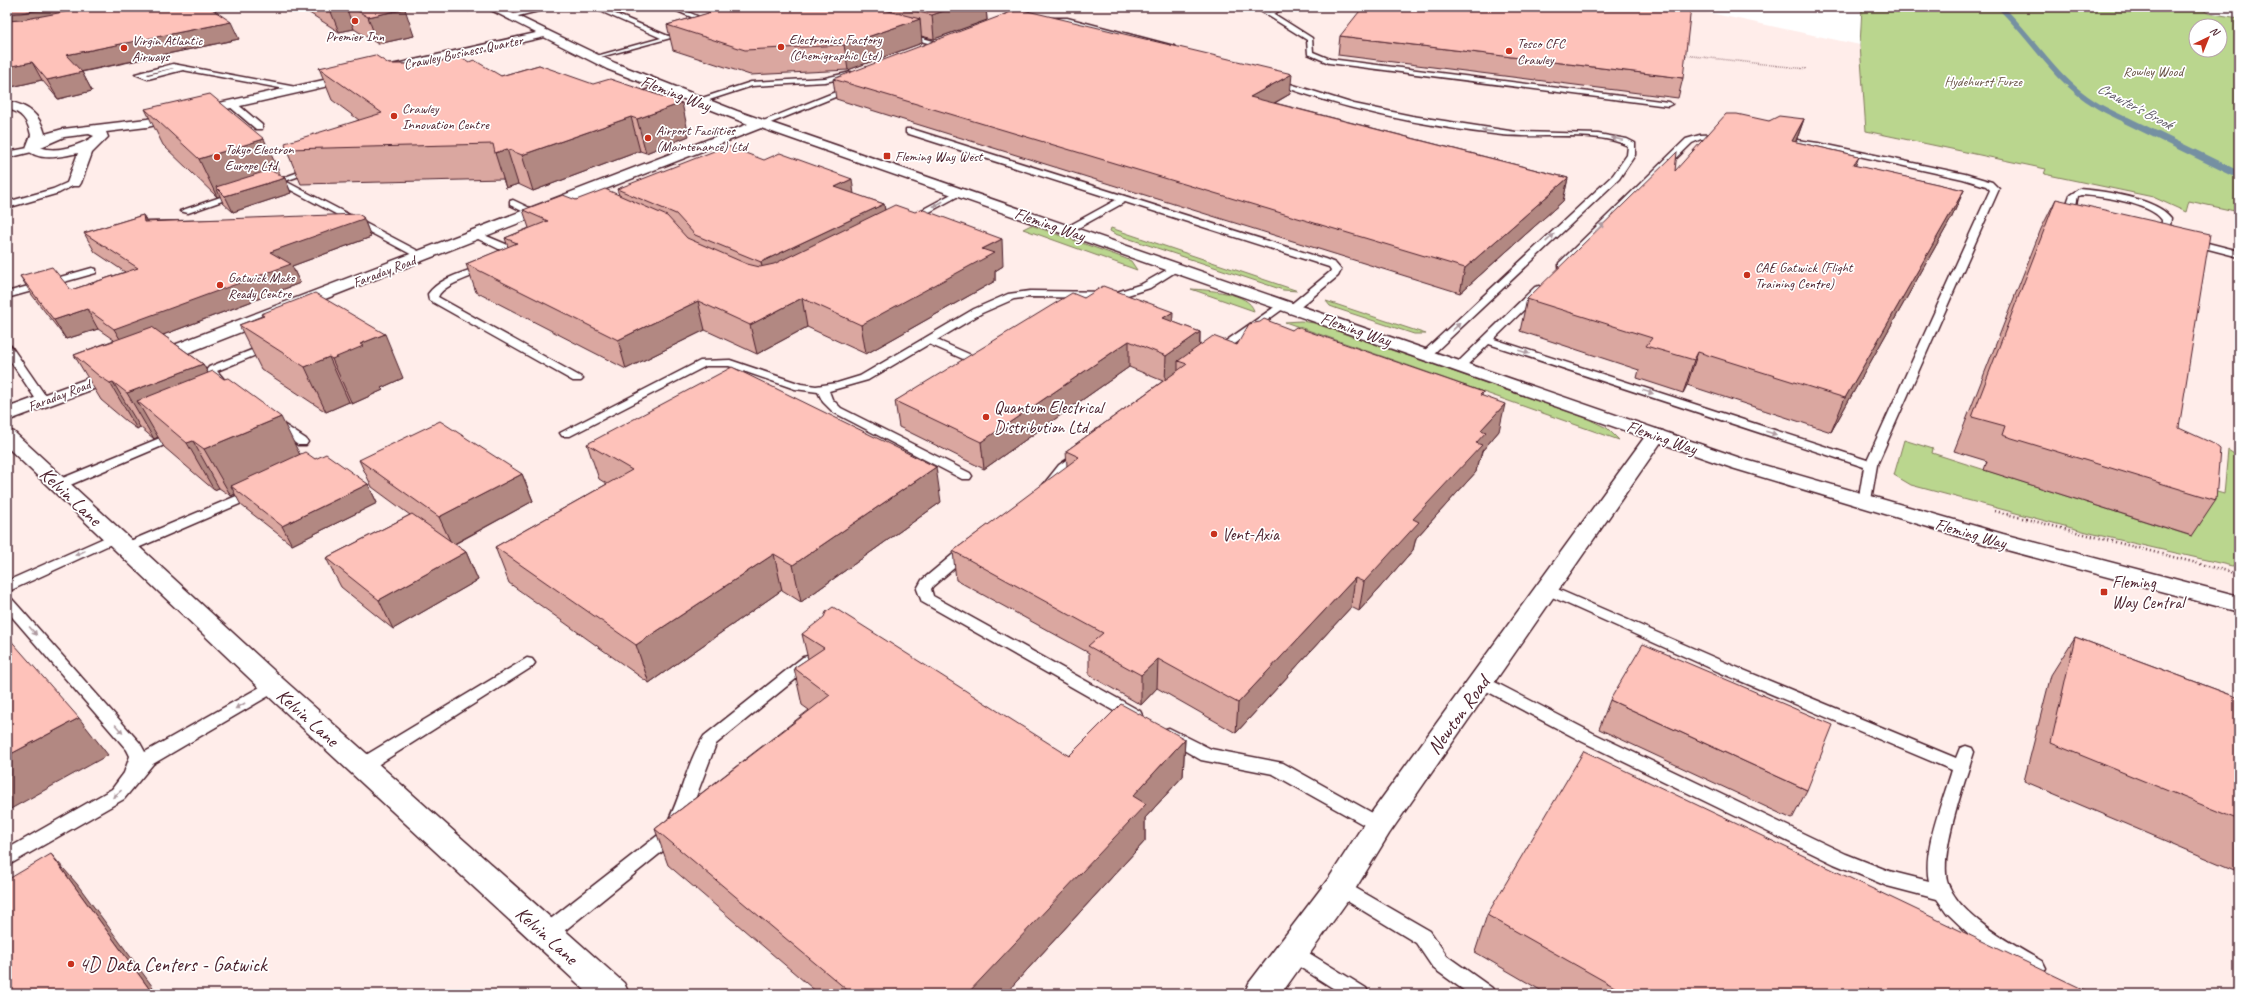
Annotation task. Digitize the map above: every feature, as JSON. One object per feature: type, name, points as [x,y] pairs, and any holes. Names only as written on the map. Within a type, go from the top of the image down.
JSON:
[{"type":"street","name":"Fleming Way","points":[[490,7],[595,58],[697,101],[1427,354],[1739,464],[1865,503],[2054,556],[2239,604]]},
{"type":"street","name":"Crawley Business Quarter","points":[[88,134],[63,152],[44,153],[34,146],[52,136],[88,134],[116,133],[378,68],[542,32]]},
{"type":"street","points":[[7,105],[23,109],[34,121],[38,135],[34,146]]},
{"type":"street","points":[[34,121],[59,129],[88,134]]},
{"type":"street","name":"Faraday Road","points":[[7,415],[136,366],[272,321],[421,256],[533,212],[583,199],[760,124]]},
{"type":"street","name":"Crawley Business Quarter","points":[[74,183],[78,176],[85,154],[88,134]]},
{"type":"street","name":"Newton Road","points":[[1261,994],[1291,951],[1340,887],[1379,825],[1548,590],[1656,435]]},
{"type":"street","name":"Kelvin Lane","points":[[7,436],[274,686],[612,994]]},
{"type":"lane","points":[[510,16],[552,7]]},
{"type":"lane","points":[[594,7],[667,38]]},
{"type":"lane","points":[[595,58],[717,26],[671,7]]},
{"type":"lane","points":[[1001,18],[1031,7]]},
{"type":"lane","points":[[1257,7],[1310,39],[1310,53],[1329,61],[1668,104]]},
{"type":"lane","points":[[1267,14],[1276,12],[1282,7]]},
{"type":"lane","points":[[1032,21],[1049,18],[1067,20],[1177,48]]},
{"type":"lane","points":[[898,34],[935,43]]},
{"type":"lane","points":[[920,49],[942,40]]},
{"type":"lane","points":[[183,68],[148,77],[139,74],[169,66],[183,68],[296,89]]},
{"type":"lane","points":[[697,101],[751,84],[825,80],[860,71]]},
{"type":"lane","points":[[1268,78],[1330,100],[1390,115],[1504,133],[1613,138],[1626,141],[1632,145],[1631,155],[1613,180],[1427,354]]},
{"type":"lane","points":[[760,124],[858,86]]},
{"type":"lane","points":[[630,99],[662,87]]},
{"type":"lane","points":[[232,104],[259,127]]},
{"type":"lane","points":[[909,131],[1322,261],[1336,270],[1334,274],[1288,306],[1208,358]]},
{"type":"lane","points":[[1460,366],[1686,143],[1696,138],[1705,136],[1731,136]]},
{"type":"lane","points":[[1772,139],[1818,145],[1965,177],[1988,184],[1995,189],[1870,465],[1865,503]]},
{"type":"lane","points":[[7,155],[34,146]]},
{"type":"lane","points":[[321,167],[274,182],[421,256]]},
{"type":"lane","points":[[7,205],[56,191],[74,183]]},
{"type":"lane","points":[[185,211],[248,191]]},
{"type":"lane","points":[[898,226],[960,193]]},
{"type":"lane","points":[[2091,220],[2076,215],[2070,210],[2075,194],[2092,194],[2156,209],[2167,218],[2164,236]]},
{"type":"lane","points":[[1068,230],[1124,198]]},
{"type":"lane","points":[[513,204],[533,212]]},
{"type":"lane","points":[[2151,233],[2239,254]]},
{"type":"lane","points":[[477,235],[506,247],[510,252],[498,261],[442,286],[433,294],[432,298],[576,379]]},
{"type":"lane","points":[[566,433],[695,366],[709,362],[735,364],[799,387],[823,389],[845,385],[864,378],[978,311],[1012,296],[1030,294],[1118,295],[1146,286],[1176,267]]},
{"type":"lane","points":[[7,295],[92,271]]},
{"type":"lane","points":[[929,340],[983,364]]},
{"type":"lane","points":[[1487,340],[1870,465]]},
{"type":"lane","points":[[228,388],[214,378],[210,373],[211,371],[280,342]]},
{"type":"lane","points":[[7,348],[43,402]]},
{"type":"lane","points":[[823,389],[827,400],[837,410],[966,476]]},
{"type":"lane","points":[[262,413],[302,442]]},
{"type":"lane","points":[[58,485],[187,431]]},
{"type":"lane","points":[[1041,492],[1063,468],[1091,446]]},
{"type":"lane","points":[[7,587],[263,488]]},
{"type":"lane","points":[[978,541],[927,583],[924,589],[927,599],[940,608],[1207,755],[1277,768],[1379,825]]},
{"type":"lane","points":[[1548,590],[1724,668],[1964,759],[1939,853],[1938,879],[1944,893],[1958,913],[1978,931],[2014,955],[2054,976]]},
{"type":"lane","points":[[7,602],[134,747],[138,756],[132,776]]},
{"type":"lane","points":[[546,934],[668,837],[680,816],[705,748],[710,740],[728,724],[819,653]]},
{"type":"lane","points":[[362,766],[527,663]]},
{"type":"lane","points":[[1482,682],[1568,727],[1833,856],[1887,878],[1944,893]]},
{"type":"lane","points":[[7,858],[110,799],[124,787],[142,764],[154,755],[274,686]]},
{"type":"lane","points":[[1340,887],[1423,937],[1440,962],[1485,994]]},
{"type":"lane","points":[[1291,951],[1359,994]]},
{"type":"path","points":[[1683,54],[1807,69]]},
{"type":"path","points":[[1988,510],[2239,574]]},
{"type":"shaded area","points":[[7,7],[1682,7],[1860,45],[1866,131],[2239,205],[2239,994],[7,994]]},
{"type":"green space","name":"Hydehurst Furze","points":[[1862,7],[2198,7],[2208,13],[2239,18],[2239,212],[2189,201],[2186,212],[2153,197],[2044,174],[2046,169],[1866,131],[1860,45]]},
{"type":"green space","points":[[1031,225],[1124,258],[1131,261],[1137,270],[1023,229]]},
{"type":"green space","points":[[1111,228],[1298,291],[1283,290],[1115,234],[1110,231]]},
{"type":"green space","points":[[1191,289],[1217,291],[1236,296],[1251,305],[1254,311]]},
{"type":"green space","points":[[1326,301],[1426,334],[1414,334],[1338,309],[1330,306]]},
{"type":"green space","points":[[1301,321],[1314,323],[1584,417],[1607,428],[1619,440],[1285,322]]},
{"type":"green space","points":[[1904,440],[1933,449],[1932,453],[2191,536],[2196,486],[2224,494],[2228,450],[2239,457],[2239,564],[2232,566],[2098,535],[1911,485],[1894,475]]},
{"type":"building","points":[[7,7],[56,7],[7,14]]},
{"type":"building","points":[[90,7],[209,7],[231,22],[66,55],[82,72],[47,80],[32,62],[7,67],[7,21],[21,20]]},
{"type":"building","points":[[351,7],[401,7],[405,9],[368,17]]},
{"type":"building","points":[[729,7],[873,7],[920,19],[844,45],[745,50],[667,25]]},
{"type":"building","points":[[896,7],[955,7],[932,15]]},
{"type":"building","name":"Tesco CFC Crawley","points":[[1363,7],[1691,7],[1683,78],[1340,36]]},
{"type":"building","points":[[1019,9],[1292,74],[1250,97],[1568,178],[1465,268],[833,79]]},
{"type":"building","points":[[375,55],[389,64],[428,64],[461,57],[469,62],[474,60],[501,76],[539,65],[593,84],[610,79],[682,103],[637,119],[631,117],[522,155],[507,149],[495,153],[493,144],[286,149],[285,143],[382,113],[319,68]]},
{"type":"building","points":[[210,94],[264,139],[199,159],[145,109]]},
{"type":"building","name":"CAE Gatwick (Flight Training Centre)","points":[[1726,114],[1737,114],[1769,121],[1779,116],[1804,119],[1792,141],[1859,156],[1853,165],[1964,190],[1845,398],[1698,352],[1694,360],[1646,346],[1652,338],[1527,299],[1677,152],[1675,171]]},
{"type":"building","points":[[727,146],[764,160],[780,153],[852,179],[835,187],[884,204],[761,262],[695,235],[676,214],[617,189]]},
{"type":"building","points":[[270,170],[285,178],[225,196],[216,187]]},
{"type":"building","points":[[605,189],[667,216],[687,238],[747,264],[760,267],[774,264],[895,205],[915,212],[921,209],[1002,239],[982,249],[994,253],[861,325],[802,298],[750,325],[698,301],[618,340],[466,264],[517,243],[505,238],[548,221],[523,210],[563,195],[576,200]]},
{"type":"building","points":[[2056,199],[2210,234],[2179,428],[2214,444],[2220,449],[2216,500],[2002,435],[2005,426],[1972,417]]},
{"type":"building","points":[[358,214],[363,217],[363,219],[270,252],[291,264],[114,329],[87,309],[54,320],[20,276],[52,267],[71,290],[138,268],[84,233],[143,215],[144,222]]},
{"type":"building","points":[[1103,286],[1173,312],[1163,318],[1200,332],[1166,356],[1129,341],[981,442],[895,401],[1072,293],[1084,298]]},
{"type":"building","points":[[315,293],[385,334],[360,344],[363,346],[332,359],[329,357],[305,367],[239,325],[264,316],[261,314]]},
{"type":"building","name":"Vent-Axia","points":[[1264,319],[1292,330],[1296,327],[1483,392],[1480,395],[1505,404],[1481,430],[1486,432],[1476,443],[1482,445],[1413,519],[1419,522],[1364,582],[1355,578],[1238,703],[1158,659],[1141,675],[1088,646],[1103,633],[953,551],[1079,457],[1066,451],[1187,364],[1178,361],[1213,336],[1237,345],[1249,324],[1260,322]]},
{"type":"building","points":[[152,327],[203,364],[127,393],[113,382],[110,383],[99,376],[74,355]]},
{"type":"building","points":[[732,367],[936,467],[793,565],[774,554],[636,645],[495,547],[632,470],[587,444]]},
{"type":"building","points":[[213,371],[224,379],[228,378],[281,417],[204,449],[193,441],[187,443],[137,401]]},
{"type":"building","points":[[440,421],[522,474],[439,517],[359,460]]},
{"type":"building","points":[[305,452],[315,459],[326,454],[368,484],[282,526],[231,486]]},
{"type":"building","points":[[412,514],[466,552],[379,600],[326,558]]},
{"type":"building","points":[[833,607],[1069,756],[1121,704],[1185,739],[1133,796],[1146,804],[967,994],[852,994],[655,829],[830,695],[794,668],[824,648],[802,634],[824,617],[826,612]]},
{"type":"building","points":[[7,636],[79,718],[7,756]]},
{"type":"building","points":[[2075,637],[2239,698],[2239,820],[2051,743]]},
{"type":"building","points":[[1643,644],[1833,725],[1807,790],[1610,700]]},
{"type":"building","points":[[1584,751],[2093,994],[1627,994],[1487,915]]},
{"type":"building","name":"4D Data Centers - Gatwick","points":[[51,854],[153,994],[7,994],[7,880]]},
{"type":"waterway","name":"Crawter's Brook","points":[[2000,7],[2068,83],[2099,106],[2128,121]]},
{"type":"waterway","name":"Crawter's Brook","points":[[2126,120],[2239,175]]},
{"type":"place","name":"Premier Inn","points":[[355,21]]},
{"type":"place","name":"Electronics Factory (Chemigraphic Ltd)","points":[[781,47]]},
{"type":"place","name":"Virgin Atlantic Airways","points":[[124,48]]},
{"type":"place","name":"Tesco CFC Crawley","points":[[1509,51]]},
{"type":"place","name":"Crawley Innovation Centre","points":[[394,116]]},
{"type":"place","name":"Airport Facilities (Maintenance) Ltd","points":[[648,138]]},
{"type":"place","name":"Fleming Way West","points":[[887,156]]},
{"type":"place","name":"Tokyo Electron Europe Ltd","points":[[217,157]]},
{"type":"place","name":"CAE Gatwick (Flight Training Centre)","points":[[1747,275]]},
{"type":"place","name":"Gatwick Make Ready Centre","points":[[220,285]]},
{"type":"place","name":"Quantum Electrical Distribution Ltd","points":[[986,417]]},
{"type":"place","name":"Vent-Axia","points":[[1214,534]]},
{"type":"place","name":"Fleming Way Central","points":[[2104,592]]},
{"type":"place","name":"4D Data Centers - Gatwick","points":[[71,964]]},
{"type":"park label","name":"Rowley Wood","points":[[2153,71]]}]
